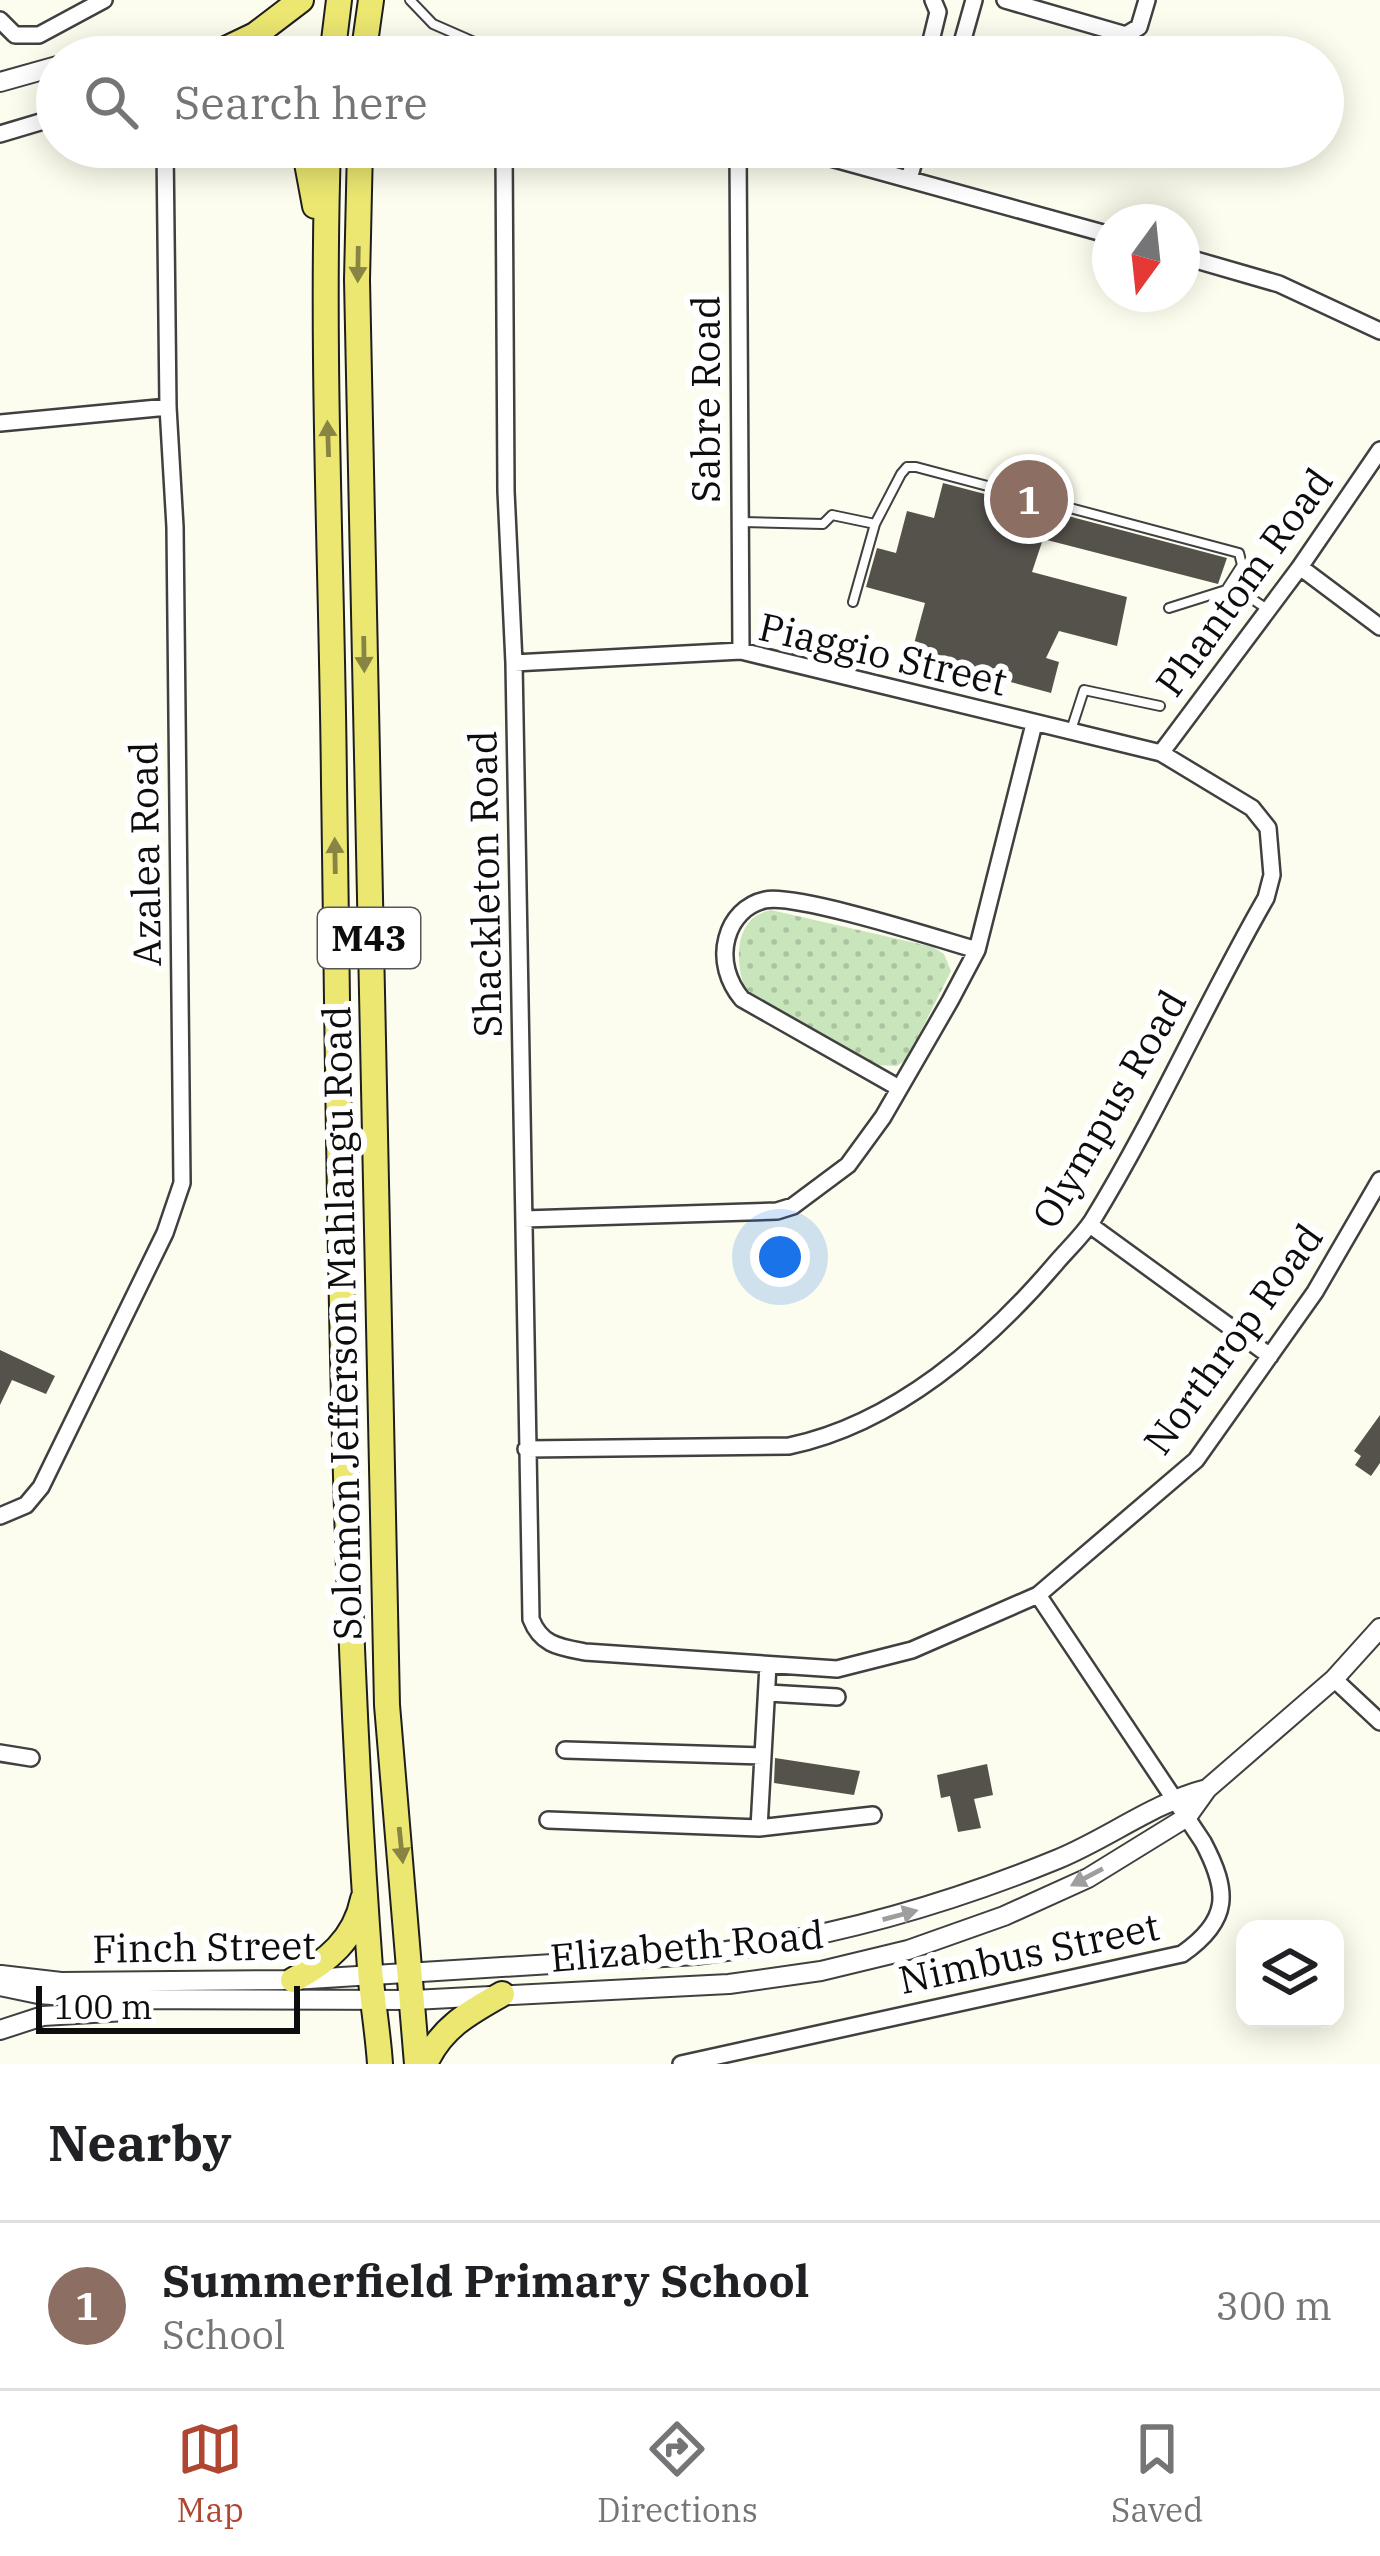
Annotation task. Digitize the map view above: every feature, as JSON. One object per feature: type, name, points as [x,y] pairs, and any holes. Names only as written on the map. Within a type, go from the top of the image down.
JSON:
[{"type":"main road","points":[[253,36],[301,0]]},
{"type":"main road","points":[[335,36],[339,0]]},
{"type":"main road","points":[[366,36],[371,0]]},
{"type":"main road","points":[[307,168],[324,274]]},
{"type":"main road","name":"Solomon Jefferson Mahlangu Road","points":[[327,168],[324,274],[339,1103],[354,1638],[365,1880],[380,2064]]},
{"type":"main road","name":"Solomon Jefferson Mahlangu Road","points":[[360,168],[357,280],[387,1705],[421,2064]]},
{"type":"main road","points":[[293,1980],[323,1964],[345,1942],[365,1880]]},
{"type":"main road","points":[[421,2064],[437,2038],[463,2016],[502,1994]]},
{"type":"street","points":[[0,20],[15,35],[39,35],[104,0]]},
{"type":"street","points":[[932,36],[938,12],[933,0]]},
{"type":"street","points":[[964,36],[974,0]]},
{"type":"street","points":[[1004,0],[1126,35],[1138,27],[1147,0]]},
{"type":"street","points":[[0,82],[36,72]]},
{"type":"street","points":[[0,134],[36,123]]},
{"type":"street","name":"Azalea Road","points":[[5,1515],[26,1505],[41,1487],[182,1190],[175,527],[168,407],[165,168]]},
{"type":"street","name":"Shackleton Road","points":[[504,168],[506,491],[514,663],[531,1619]]},
{"type":"street","name":"Sabre Road","points":[[738,168],[741,652]]},
{"type":"street","points":[[868,168],[1092,230]]},
{"type":"street","points":[[909,179],[912,168]]},
{"type":"street","points":[[1200,261],[1279,284],[1380,331]]},
{"type":"street","points":[[0,424],[168,407]]},
{"type":"street","name":"Phantom Road","points":[[1161,753],[1300,567],[1380,450]]},
{"type":"street","points":[[1300,567],[1380,627]]},
{"type":"street","name":"Piaggio Street","points":[[514,663],[741,652],[1161,753]]},
{"type":"street","points":[[524,1219],[760,1214],[793,1206],[848,1165],[899,1088],[976,950],[1034,724]]},
{"type":"street","name":"Olympus Road","points":[[526,1449],[789,1446],[841,1432],[917,1389],[1026,1300],[1090,1225],[1266,898],[1272,875],[1268,828],[1252,808],[1161,753]]},
{"type":"street","points":[[899,1088],[742,999],[728,979],[725,958],[734,922],[745,909],[775,899],[976,950]]},
{"type":"street","name":"Northrop Road","points":[[531,1619],[538,1636],[563,1648],[837,1669],[912,1650],[1038,1595],[1196,1460],[1315,1292],[1380,1180]]},
{"type":"street","points":[[1090,1225],[1270,1356]]},
{"type":"street","name":"Nimbus Street","points":[[682,2064],[1183,1954],[1215,1926],[1222,1904],[1220,1875],[1187,1817],[1038,1595]]},
{"type":"street","name":"Elizabeth Road","points":[[413,2000],[729,1984],[821,1971],[908,1950],[1004,1916],[1088,1878],[1187,1817],[1207,1790],[1334,1679],[1380,1628]]},
{"type":"street","points":[[760,1828],[768,1665]]},
{"type":"street","points":[[1334,1679],[1380,1722]]},
{"type":"street","points":[[768,1693],[837,1697]]},
{"type":"street","points":[[565,1750],[763,1756]]},
{"type":"street","points":[[0,1753],[31,1758]]},
{"type":"street","name":"Elizabeth Road","points":[[409,1973],[696,1955],[848,1929],[1005,1881],[1067,1855],[1174,1798],[1207,1790]]},
{"type":"street","points":[[548,1820],[760,1828],[873,1815]]},
{"type":"street","name":"Finch Street","points":[[0,1986],[62,1996],[171,2000],[372,1988],[409,1973]]},
{"type":"street","name":"Finch Street","points":[[0,1975],[61,1982],[293,1980],[372,1988],[413,2000]]},
{"type":"street","points":[[0,2030],[43,2016],[151,2008],[171,2000]]},
{"type":"lane","points":[[410,0],[433,24],[460,36]]},
{"type":"lane","points":[[853,602],[875,524],[901,473],[916,467],[1239,553],[1242,566],[1220,593],[1169,608]]},
{"type":"lane","points":[[740,522],[823,524],[832,515],[875,524]]},
{"type":"lane","points":[[1230,584],[1268,609]]},
{"type":"lane","points":[[1070,732],[1084,690],[1160,706]]},
{"type":"green space","points":[[771,910],[933,947],[944,954],[951,971],[907,1059],[897,1066],[875,1065],[745,989],[740,941],[750,921]]},
{"type":"building","points":[[943,483],[1227,558],[1218,584],[1043,539],[1032,572],[1127,597],[1117,646],[1059,631],[1046,658],[1059,662],[1051,693],[911,655],[925,603],[866,587],[877,548],[896,553],[907,511],[934,518]]},
{"type":"building","points":[[0,1350],[55,1376],[46,1394],[12,1380],[0,1405]]},
{"type":"building","points":[[1380,1415],[1380,1463],[1371,1476],[1355,1465],[1361,1456],[1354,1451]]},
{"type":"building","points":[[775,1758],[860,1771],[854,1795],[774,1783]]},
{"type":"building","points":[[987,1764],[993,1795],[974,1799],[981,1828],[958,1832],[950,1796],[941,1798],[937,1775]]},
{"type":"place","name":"Summerfield Primary School","points":[[1029,499]]}]
